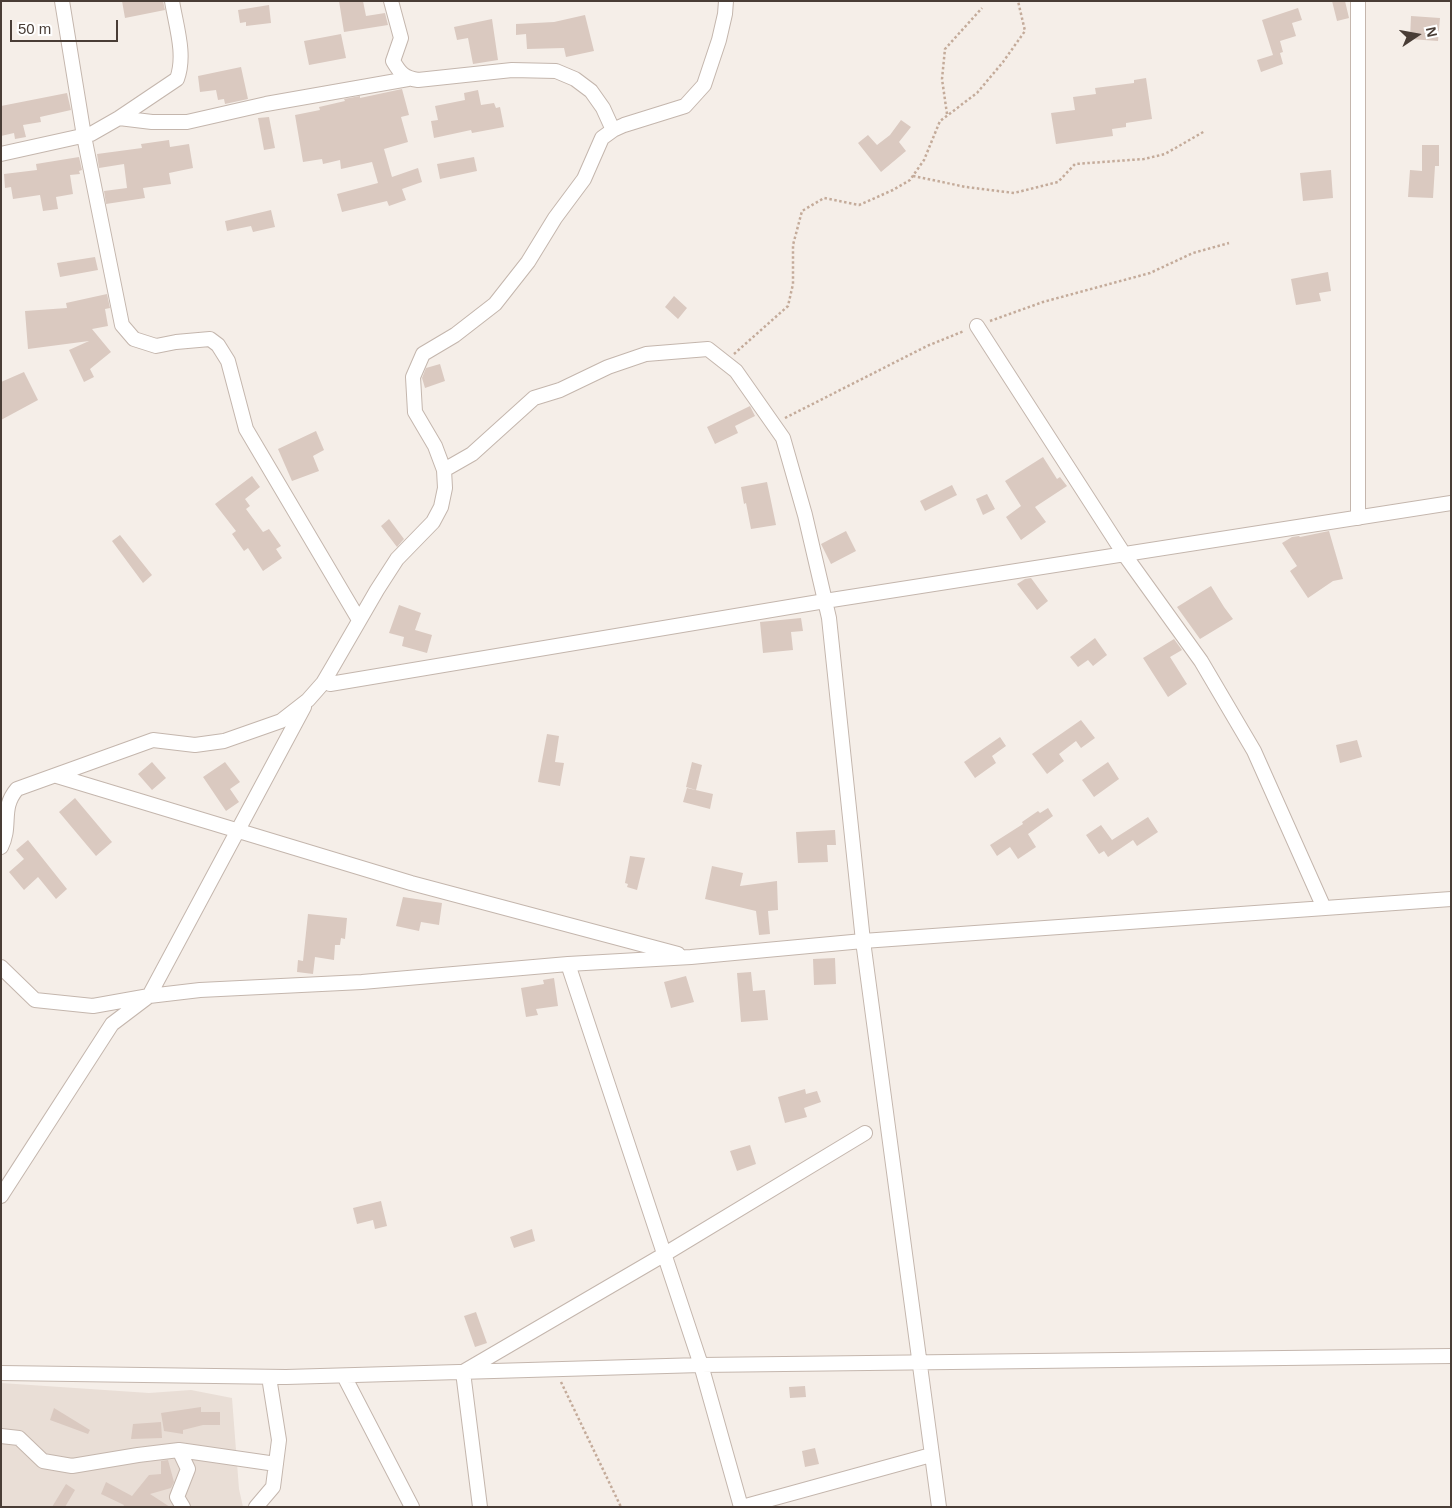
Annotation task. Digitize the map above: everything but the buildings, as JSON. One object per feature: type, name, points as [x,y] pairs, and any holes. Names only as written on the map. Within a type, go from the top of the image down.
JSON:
[{"type":"street","points":[[62,1],[84,136],[122,325],[134,339],[156,346],[210,339],[218,345],[228,361],[246,429],[359,620]]},
{"type":"street","points":[[1,154],[91,134],[119,118],[177,79],[181,68],[180,50],[172,1]]},
{"type":"street","points":[[391,1],[402,38],[393,61],[400,74],[418,80],[512,70],[556,71],[575,80],[591,91],[613,130]]},
{"type":"street","points":[[1,847],[6,837],[6,809],[14,793],[22,787],[153,740],[195,746],[224,741],[282,722],[308,700],[323,683],[397,559],[433,522],[441,507],[445,488],[444,470],[435,446],[415,412],[413,377],[422,354],[455,334],[495,304],[528,262],[555,218],[584,178],[602,138],[624,125],[685,106],[698,92],[704,85],[714,59],[725,14],[726,1]]},
{"type":"street","points":[[1358,1],[1358,518]]},
{"type":"street","points":[[119,118],[152,122],[187,122],[266,104],[408,78]]},
{"type":"street","points":[[977,326],[1124,554],[1201,661],[1254,751],[1324,908]]},
{"type":"street","points":[[444,470],[472,454],[534,398],[560,390],[608,367],[646,354],[679,350],[708,349],[736,371],[783,438],[806,514],[829,618],[863,941],[918,1363],[939,1507]]},
{"type":"street","points":[[330,684],[825,601],[1451,503]]},
{"type":"street","points":[[1,1196],[112,1024],[149,996],[308,700]]},
{"type":"street","points":[[57,776],[411,883],[691,957]]},
{"type":"street","points":[[1,967],[34,1000],[93,1006],[149,996],[200,990],[362,982],[568,964],[691,957],[863,941],[1451,899]]},
{"type":"street","points":[[568,964],[702,1365],[742,1507],[931,1455]]},
{"type":"street","points":[[463,1372],[665,1254],[865,1133]]},
{"type":"street","points":[[1,1374],[269,1377],[702,1365],[1451,1356]]},
{"type":"street","points":[[463,1372],[480,1507]]},
{"type":"street","points":[[344,1376],[412,1507]]},
{"type":"street","points":[[256,1507],[273,1487],[279,1440],[269,1377]]},
{"type":"street","points":[[1,1436],[19,1438],[43,1461],[72,1466],[179,1450],[276,1464]]},
{"type":"street","points":[[179,1450],[188,1470],[177,1497],[183,1507]]},
{"type":"path","points":[[725,362],[788,306],[793,284],[793,245],[802,211],[824,198],[859,205],[910,180],[924,160],[940,121],[977,93],[1003,62],[1025,31],[1018,1]]},
{"type":"path","points":[[947,115],[942,79],[945,49],[982,8]]},
{"type":"path","points":[[913,176],[966,187],[1014,193],[1058,182],[1075,164],[1144,159],[1165,154],[1205,131]]},
{"type":"path","points":[[773,424],[927,346],[977,326],[1042,302],[1150,273],[1194,253],[1229,243]]},
{"type":"path","points":[[555,1370],[621,1507]]},
{"type":"shaded area","points":[[1,1383],[149,1393],[191,1390],[232,1398],[239,1489],[243,1507],[1,1507]]}]
